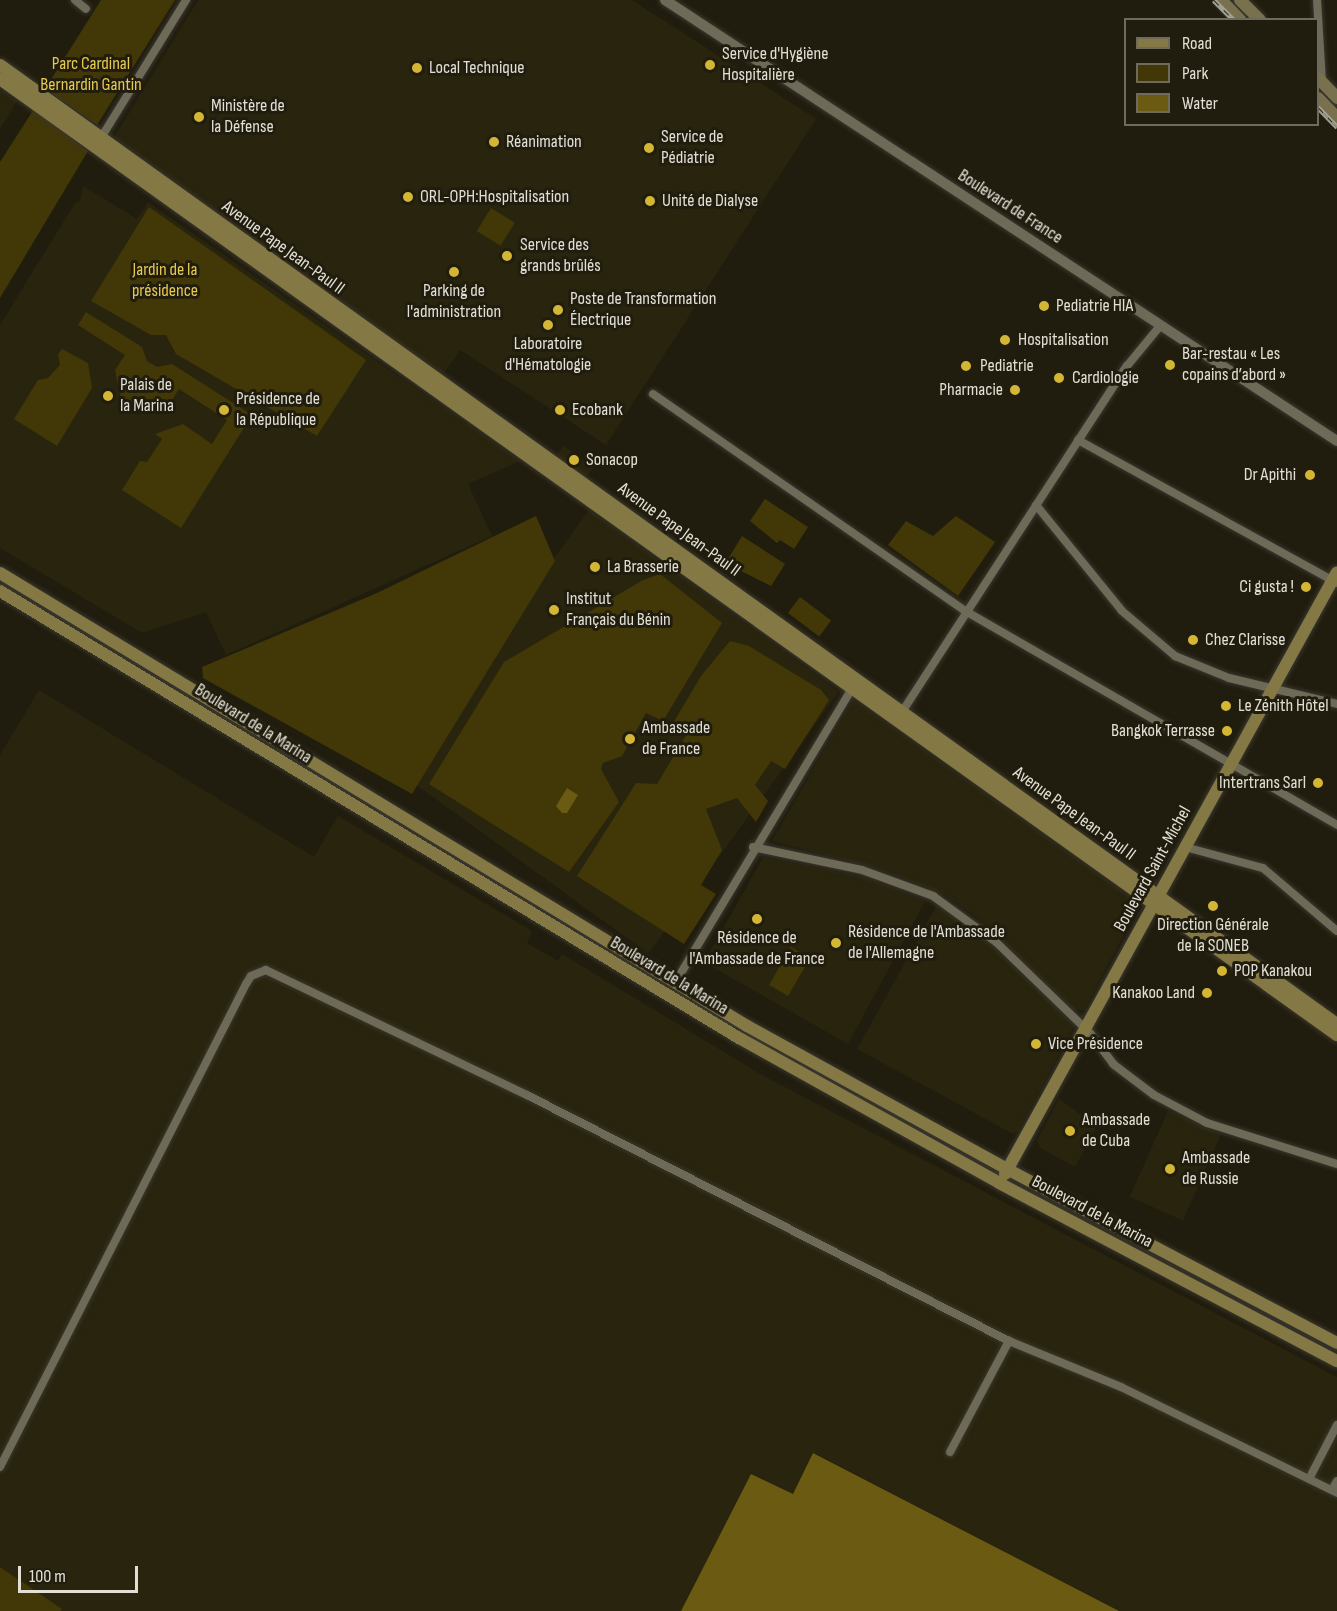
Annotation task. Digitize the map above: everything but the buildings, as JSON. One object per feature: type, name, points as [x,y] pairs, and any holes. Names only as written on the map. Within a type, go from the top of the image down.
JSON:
[{"type":"main road","points":[[1221,0],[1238,18]]},
{"type":"main road","points":[[1240,0],[1258,18]]},
{"type":"main road","name":"Avenue Pape Jean-Paul II","points":[[0,65],[98,142],[899,716],[1337,1035]]},
{"type":"main road","name":"Avenue Pape Jean-Paul II","points":[[0,79],[98,142]]},
{"type":"main road","points":[[1320,80],[1337,98]]},
{"type":"main road","points":[[1319,100],[1337,117]]},
{"type":"main road","name":"Avenue Pape Jean-Paul II","points":[[523,447],[852,688],[899,716]]},
{"type":"main road","name":"Boulevard de la Marina","points":[[0,573],[675,983],[1007,1169],[1337,1343]]},
{"type":"main road","name":"Boulevard Saint-Michel","points":[[999,1183],[1335,578]]},
{"type":"main road","name":"Boulevard de la Marina","points":[[0,591],[563,934],[999,1183],[1337,1360]]},
{"type":"main road","points":[[118,662],[131,652]]},
{"type":"main road","points":[[154,684],[163,673]]},
{"type":"main road","name":"Avenue Pape Jean-Paul II","points":[[1155,901],[1337,1024]]},
{"type":"main road","points":[[1254,1318],[1261,1304]]},
{"type":"street","points":[[75,0],[86,9]]},
{"type":"street","points":[[98,142],[186,0]]},
{"type":"street","name":"Boulevard de France","points":[[665,0],[1337,441]]},
{"type":"street","points":[[1317,0],[1318,18]]},
{"type":"street","points":[[1319,53],[1320,80]]},
{"type":"street","points":[[899,716],[1127,366],[1160,326]]},
{"type":"street","points":[[653,394],[967,612],[1230,766],[1337,825]]},
{"type":"street","points":[[1078,440],[1335,578]]},
{"type":"street","points":[[1036,506],[1107,594],[1155,642],[1207,671],[1337,704]]},
{"type":"street","points":[[675,983],[753,847],[852,688]]},
{"type":"street","points":[[753,847],[877,874],[940,900],[982,929],[1085,1028],[1121,1072],[1176,1108],[1226,1130],[1337,1164]]},
{"type":"street","points":[[1185,847],[1263,868],[1288,885],[1337,931]]},
{"type":"street","points":[[0,1467],[246,984],[251,976],[266,970],[527,1095],[1009,1341],[1121,1387],[1335,1492],[1337,1481]]},
{"type":"street","points":[[950,1452],[1009,1341]]},
{"type":"street","points":[[1309,1479],[1337,1425]]},
{"type":"shaded area","points":[[198,0],[632,0],[816,119],[606,445],[460,350],[444,373],[441,372],[353,314],[114,137]]},
{"type":"shaded area","points":[[0,90],[17,101],[0,129]]},
{"type":"shaded area","name":"Présidence de la République","points":[[83,186],[137,219],[148,202],[520,461],[468,484],[492,536],[226,655],[206,612],[142,633],[0,548],[0,325],[75,203],[80,201]]},
{"type":"shaded area","points":[[563,446],[594,467],[585,479],[555,458]]},
{"type":"shaded area","name":"Ambassade de France","points":[[589,510],[839,692],[649,954],[399,772]]},
{"type":"shaded area","points":[[39,690],[314,857],[338,816],[532,931],[527,943],[558,961],[562,954],[762,1075],[1337,1377],[1337,1611],[1119,1611],[814,1453],[793,1495],[751,1474],[681,1611],[0,1611],[0,755]]},
{"type":"shaded area","points":[[853,700],[1140,904],[1084,1010],[1074,1011],[981,920],[940,892],[877,868],[772,841]]},
{"type":"shaded area","points":[[763,857],[866,878],[925,901],[848,1044],[707,964],[706,959]]},
{"type":"shaded area","points":[[937,905],[979,933],[1075,1025],[1018,1131],[1013,1134],[857,1049]]},
{"type":"shaded area","points":[[1059,1099],[1097,1126],[1075,1167],[1040,1148],[1037,1140]]},
{"type":"shaded area","points":[[1168,1111],[1221,1135],[1183,1220],[1130,1197]]},
{"type":"green space","name":"Parc Cardinal Bernardin Gantin","points":[[101,0],[175,0],[97,125],[45,89]]},
{"type":"green space","points":[[34,109],[88,151],[0,298],[0,162]]},
{"type":"green space","name":"Jardin de la présidence","points":[[149,207],[366,360],[317,436],[176,354],[166,335],[151,335],[91,301]]},
{"type":"green space","points":[[491,208],[515,223],[500,246],[477,231]]},
{"type":"green space","points":[[86,312],[142,347],[147,361],[157,367],[172,364],[252,415],[181,528],[122,490],[140,461],[147,462],[162,439],[155,434],[183,424],[212,444],[227,420],[179,389],[167,408],[139,414],[122,403],[115,370],[125,355],[78,325]]},
{"type":"green space","points":[[62,349],[88,363],[92,388],[57,446],[14,419],[38,380],[48,378],[60,365],[58,354]]},
{"type":"green space","points":[[765,499],[808,527],[794,549],[780,540],[777,543],[750,521]]},
{"type":"green space","points":[[536,516],[555,561],[412,794],[203,678],[202,667],[377,593]]},
{"type":"green space","points":[[956,516],[995,542],[958,596],[888,545],[906,521],[933,536]]},
{"type":"green space","points":[[742,536],[785,564],[771,586],[739,570],[741,567],[728,559]]},
{"type":"green space","points":[[660,574],[722,623],[663,721],[646,713],[622,756],[603,763],[601,769],[619,802],[569,872],[429,784],[504,662],[643,580]]},
{"type":"green space","points":[[800,597],[831,620],[819,636],[788,613]]},
{"type":"green space","points":[[730,641],[749,646],[821,690],[829,700],[785,769],[771,761],[755,785],[768,801],[756,822],[737,798],[706,809],[722,850],[701,885],[716,894],[684,944],[577,876],[636,783],[657,784],[687,734],[672,725],[701,676]]},
{"type":"green space","points":[[791,947],[810,958],[788,996],[769,985]]},
{"type":"green space","points":[[0,1567],[62,1609],[60,1611],[0,1611]]},
{"type":"water","points":[[567,788],[578,795],[567,813],[562,813],[556,806]]},
{"type":"water","points":[[813,1453],[1119,1611],[681,1611],[751,1474],[793,1494]]},
{"type":"railway","points":[[1214,0],[1232,18]]},
{"type":"railway","points":[[1319,108],[1337,127]]},
{"type":"place","name":"Service d'Hygiène Hospitalière","points":[[710,65]]},
{"type":"place","name":"Local Technique","points":[[417,68]]},
{"type":"place","name":"Ministère de la Défense","points":[[199,117]]},
{"type":"place","name":"Réanimation","points":[[494,142]]},
{"type":"place","name":"Service de Pédiatrie","points":[[649,148]]},
{"type":"place","name":"ORL-OPH:Hospitalisation","points":[[408,197]]},
{"type":"place","name":"Unité de Dialyse","points":[[650,201]]},
{"type":"place","name":"Service des grands brûlés","points":[[507,256]]},
{"type":"place","name":"Parking de l'administration","points":[[454,272]]},
{"type":"place","name":"Pediatrie HIA","points":[[1044,306]]},
{"type":"place","name":"Poste de Transformation Électrique","points":[[558,310]]},
{"type":"place","name":"Laboratoire d'Hématologie","points":[[548,325]]},
{"type":"place","name":"Hospitalisation","points":[[1005,340]]},
{"type":"place","name":"Bar-restau « Les copains d’abord »","points":[[1170,365]]},
{"type":"place","name":"Pediatrie","points":[[966,366]]},
{"type":"place","name":"Cardiologie","points":[[1059,378]]},
{"type":"place","name":"Pharmacie","points":[[1015,390]]},
{"type":"place","name":"Palais de la Marina","points":[[108,396]]},
{"type":"place","name":"Présidence de la République","points":[[224,410]]},
{"type":"place","name":"Ecobank","points":[[560,410]]},
{"type":"place","name":"Sonacop","points":[[574,460]]},
{"type":"place","name":"Dr Apithi","points":[[1310,475]]},
{"type":"place","name":"La Brasserie","points":[[595,567]]},
{"type":"place","name":"Ci gusta !","points":[[1306,587]]},
{"type":"place","name":"Institut Français du Bénin","points":[[554,610]]},
{"type":"place","name":"Chez Clarisse","points":[[1193,640]]},
{"type":"place","name":"Le Zénith Hôtel","points":[[1226,706]]},
{"type":"place","name":"Bangkok Terrasse","points":[[1227,731]]},
{"type":"place","name":"Ambassade de France","points":[[630,739]]},
{"type":"place","name":"Intertrans Sarl","points":[[1318,783]]},
{"type":"place","name":"Direction Générale de la SONEB","points":[[1213,906]]},
{"type":"place","name":"Résidence de l'Ambassade de France","points":[[757,919]]},
{"type":"place","name":"Résidence de l'Ambassade de l'Allemagne","points":[[836,943]]},
{"type":"place","name":"POP Kanakou","points":[[1222,971]]},
{"type":"place","name":"Kanakoo Land","points":[[1207,993]]},
{"type":"place","name":"Vice Présidence","points":[[1036,1044]]},
{"type":"place","name":"Ambassade de Cuba","points":[[1070,1131]]},
{"type":"place","name":"Ambassade de Russie","points":[[1170,1169]]}]
